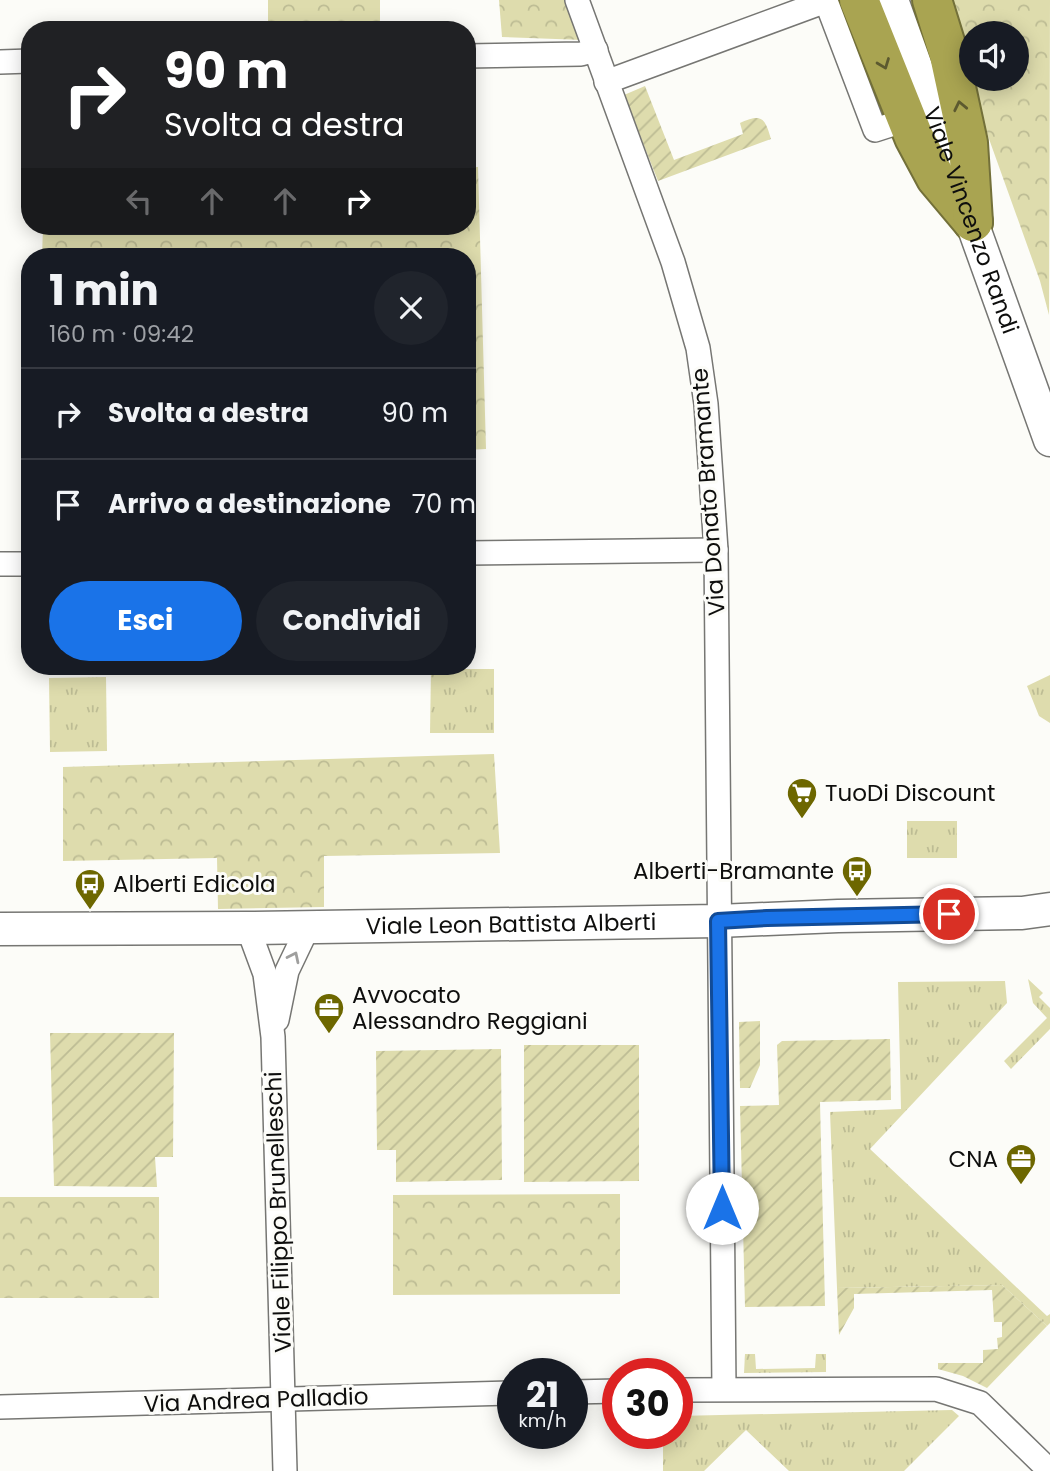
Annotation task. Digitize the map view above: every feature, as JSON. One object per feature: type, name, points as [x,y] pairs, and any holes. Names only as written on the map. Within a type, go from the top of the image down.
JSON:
[{"type":"highway","points":[[859,0],[906,120],[936,178],[973,222]]},
{"type":"highway","points":[[932,0],[949,55],[968,143],[973,222]]},
{"type":"main road","name":"Viale Vincenzo Randi","points":[[892,0],[1050,440]]},
{"type":"main road","name":"Viale Leon Battista Alberti","points":[[0,929],[248,929],[1041,914]]},
{"type":"street","name":"Via Donato Bramante","points":[[577,0],[673,262],[698,348],[706,404],[716,550],[724,1389]]},
{"type":"street","points":[[606,82],[826,1],[876,130],[906,120]]},
{"type":"street","points":[[476,56],[581,54],[596,50]]},
{"type":"street","points":[[0,62],[21,61]]},
{"type":"street","points":[[476,553],[716,550]]},
{"type":"street","points":[[0,564],[21,564]]},
{"type":"street","name":"Viale Filippo Brunelleschi","points":[[273,1037],[287,971],[308,926]]},
{"type":"street","name":"Viale Filippo Brunelleschi","points":[[248,929],[265,974],[273,1037],[285,1471]]},
{"type":"street","points":[[693,1390],[936,1389],[980,1403],[1050,1471]]},
{"type":"street","name":"Via Andrea Palladio","points":[[0,1406],[497,1393]]},
{"type":"green space","points":[[268,0],[380,0],[380,21],[268,21]]},
{"type":"green space","points":[[499,0],[568,0],[583,40],[502,37]]},
{"type":"green space","points":[[943,0],[1050,0],[1049,315],[1040,281],[972,91],[1029,91],[1029,21],[959,21],[959,52]]},
{"type":"green space","points":[[645,86],[674,160],[743,134],[740,123],[753,118],[762,119],[771,139],[658,181],[624,95]]},
{"type":"green space","points":[[478,167],[486,449],[476,450],[476,248],[42,248],[43,235],[476,235]]},
{"type":"green space","points":[[476,669],[494,669],[494,733],[430,733],[431,675],[476,675]]},
{"type":"green space","points":[[1050,675],[1050,723],[1039,716],[1027,686]]},
{"type":"green space","points":[[106,677],[107,751],[50,752],[49,678]]},
{"type":"green space","points":[[494,754],[500,853],[324,856],[324,907],[218,909],[217,858],[63,861],[63,767]]},
{"type":"green space","points":[[907,821],[957,821],[957,858],[907,858]]},
{"type":"green space","points":[[1028,979],[1043,993],[1039,997],[1050,1008],[1050,1029],[1011,1069],[1004,1061],[1047,1018],[1033,1003]]},
{"type":"green space","points":[[1005,981],[1007,1003],[870,1149],[1047,1316],[1050,1314],[1050,1323],[1047,1326],[1002,1285],[837,1288],[830,1112],[901,1109],[898,982]]},
{"type":"green space","points":[[760,1021],[760,1065],[750,1088],[740,1088],[739,1022]]},
{"type":"green space","points":[[50,1033],[174,1033],[173,1157],[155,1157],[157,1187],[54,1186]]},
{"type":"green space","points":[[890,1039],[891,1100],[820,1102],[825,1306],[745,1307],[740,1106],[779,1105],[777,1045],[782,1041]]},
{"type":"green space","points":[[524,1045],[639,1045],[639,1181],[524,1182]]},
{"type":"green space","points":[[501,1049],[502,1180],[396,1182],[396,1150],[377,1150],[376,1051]]},
{"type":"green space","points":[[620,1194],[620,1294],[393,1295],[393,1195]]},
{"type":"green space","points":[[0,1197],[159,1197],[159,1298],[0,1298]]},
{"type":"green space","points":[[1002,1285],[1047,1326],[987,1388],[963,1376],[938,1369],[938,1363],[983,1363],[983,1350],[998,1349],[997,1338],[1002,1337],[1002,1322],[994,1322],[992,1290],[854,1294],[854,1308],[839,1335],[837,1288]]},
{"type":"green space","points":[[745,1354],[755,1354],[756,1369],[815,1368],[816,1354],[826,1354],[826,1372],[744,1373]]},
{"type":"green space","points":[[952,1410],[959,1416],[904,1471],[789,1471],[746,1430],[704,1471],[663,1471],[663,1449],[693,1449],[693,1416]]},
{"type":"place","name":"TuoDi Discount","points":[[802,820]]},
{"type":"place","name":"Alberti-Bramante","points":[[857,898]]},
{"type":"place","name":"Alberti Edicola","points":[[90,911]]},
{"type":"place","name":"Avvocato Alessandro Reggiani","points":[[329,1035]]},
{"type":"place","name":"CNA","points":[[1021,1186]]},
{"type":"route","points":[[722,1208],[718,921],[949,914]]}]
